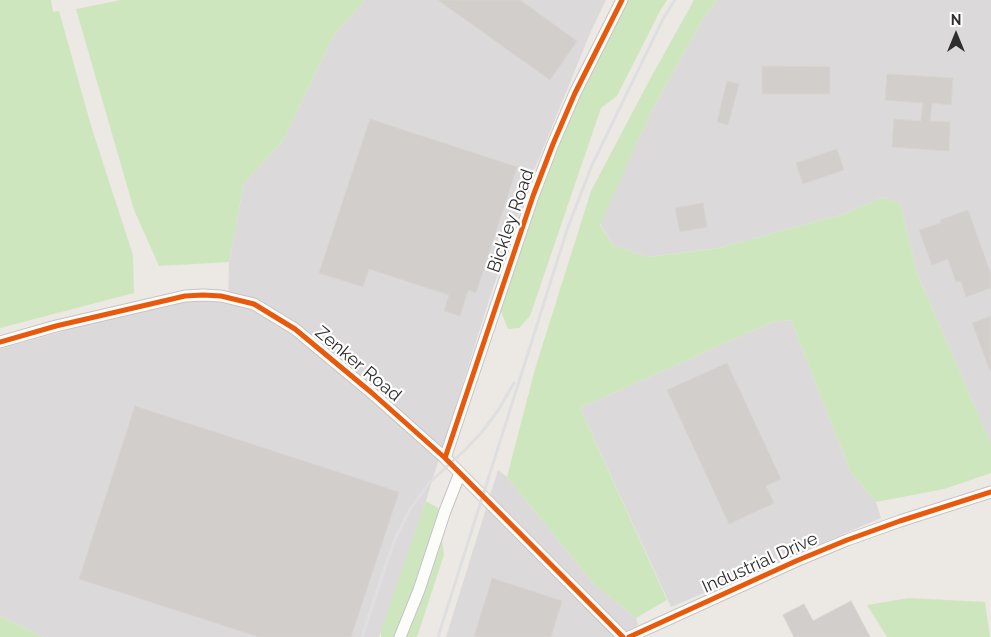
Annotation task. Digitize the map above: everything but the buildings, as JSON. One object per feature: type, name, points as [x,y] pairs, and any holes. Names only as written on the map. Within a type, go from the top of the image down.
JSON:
[{"type":"street","name":"Bickley Road","points":[[445,458],[533,196],[575,93],[622,0]]},
{"type":"street","name":"Zenker Road","points":[[0,342],[56,326],[185,296],[203,294],[221,296],[254,304],[295,329],[445,458],[623,637]]},
{"type":"street","points":[[400,637],[419,590],[445,511],[460,473]]},
{"type":"street","name":"Industrial Drive","points":[[629,637],[796,561],[900,521],[991,492]]},
{"type":"shaded area","points":[[365,0],[606,0],[591,31],[529,183],[490,297],[422,513],[379,637],[43,637],[0,616],[0,349],[172,302],[209,300],[228,303],[229,262],[244,183],[283,141],[333,36]]},
{"type":"shaded area","points":[[717,0],[991,0],[991,444],[917,273],[900,203],[883,197],[844,214],[719,248],[648,257],[613,245],[600,224],[650,114],[700,24]]},
{"type":"shaded area","points":[[791,320],[850,471],[876,502],[881,518],[671,607],[580,408],[772,322]]},
{"type":"shaded area","points":[[498,470],[507,477],[593,583],[636,618],[638,625],[613,637],[446,637]]},
{"type":"green space","points":[[0,0],[51,0],[53,12],[59,11],[92,129],[133,255],[134,293],[0,328]]},
{"type":"green space","points":[[121,0],[365,0],[333,36],[283,141],[244,183],[229,262],[159,266],[134,210],[76,9]]},
{"type":"green space","points":[[622,0],[667,0],[617,96],[601,108],[530,316],[519,328],[508,329],[497,302],[533,196]]},
{"type":"green space","points":[[694,0],[717,0],[700,24],[650,114],[600,225],[613,245],[648,257],[719,248],[844,214],[883,197],[900,203],[917,273],[991,444],[991,473],[944,489],[876,502],[850,471],[791,320],[772,322],[580,408],[667,600],[636,618],[593,583],[507,477],[535,369],[591,191]]},
{"type":"green space","points":[[426,501],[438,508],[444,555],[417,637],[381,637],[381,630]]},
{"type":"green space","points":[[909,598],[985,602],[990,637],[887,637],[867,605]]},
{"type":"green space","points":[[0,616],[43,637],[0,637]]},
{"type":"railway","points":[[438,637],[568,227],[592,165],[664,17],[675,0]]},
{"type":"railway","points":[[362,637],[396,537],[409,511],[429,483],[482,432],[499,409],[514,383]]},
{"type":"cycle path","points":[[445,458],[533,196],[553,144],[575,93],[622,0]]},
{"type":"cycle path","points":[[0,342],[56,326],[185,296],[221,296],[254,304],[295,329],[372,393],[445,458],[623,637]]},
{"type":"cycle path","points":[[629,637],[796,561],[847,540],[991,492]]}]
